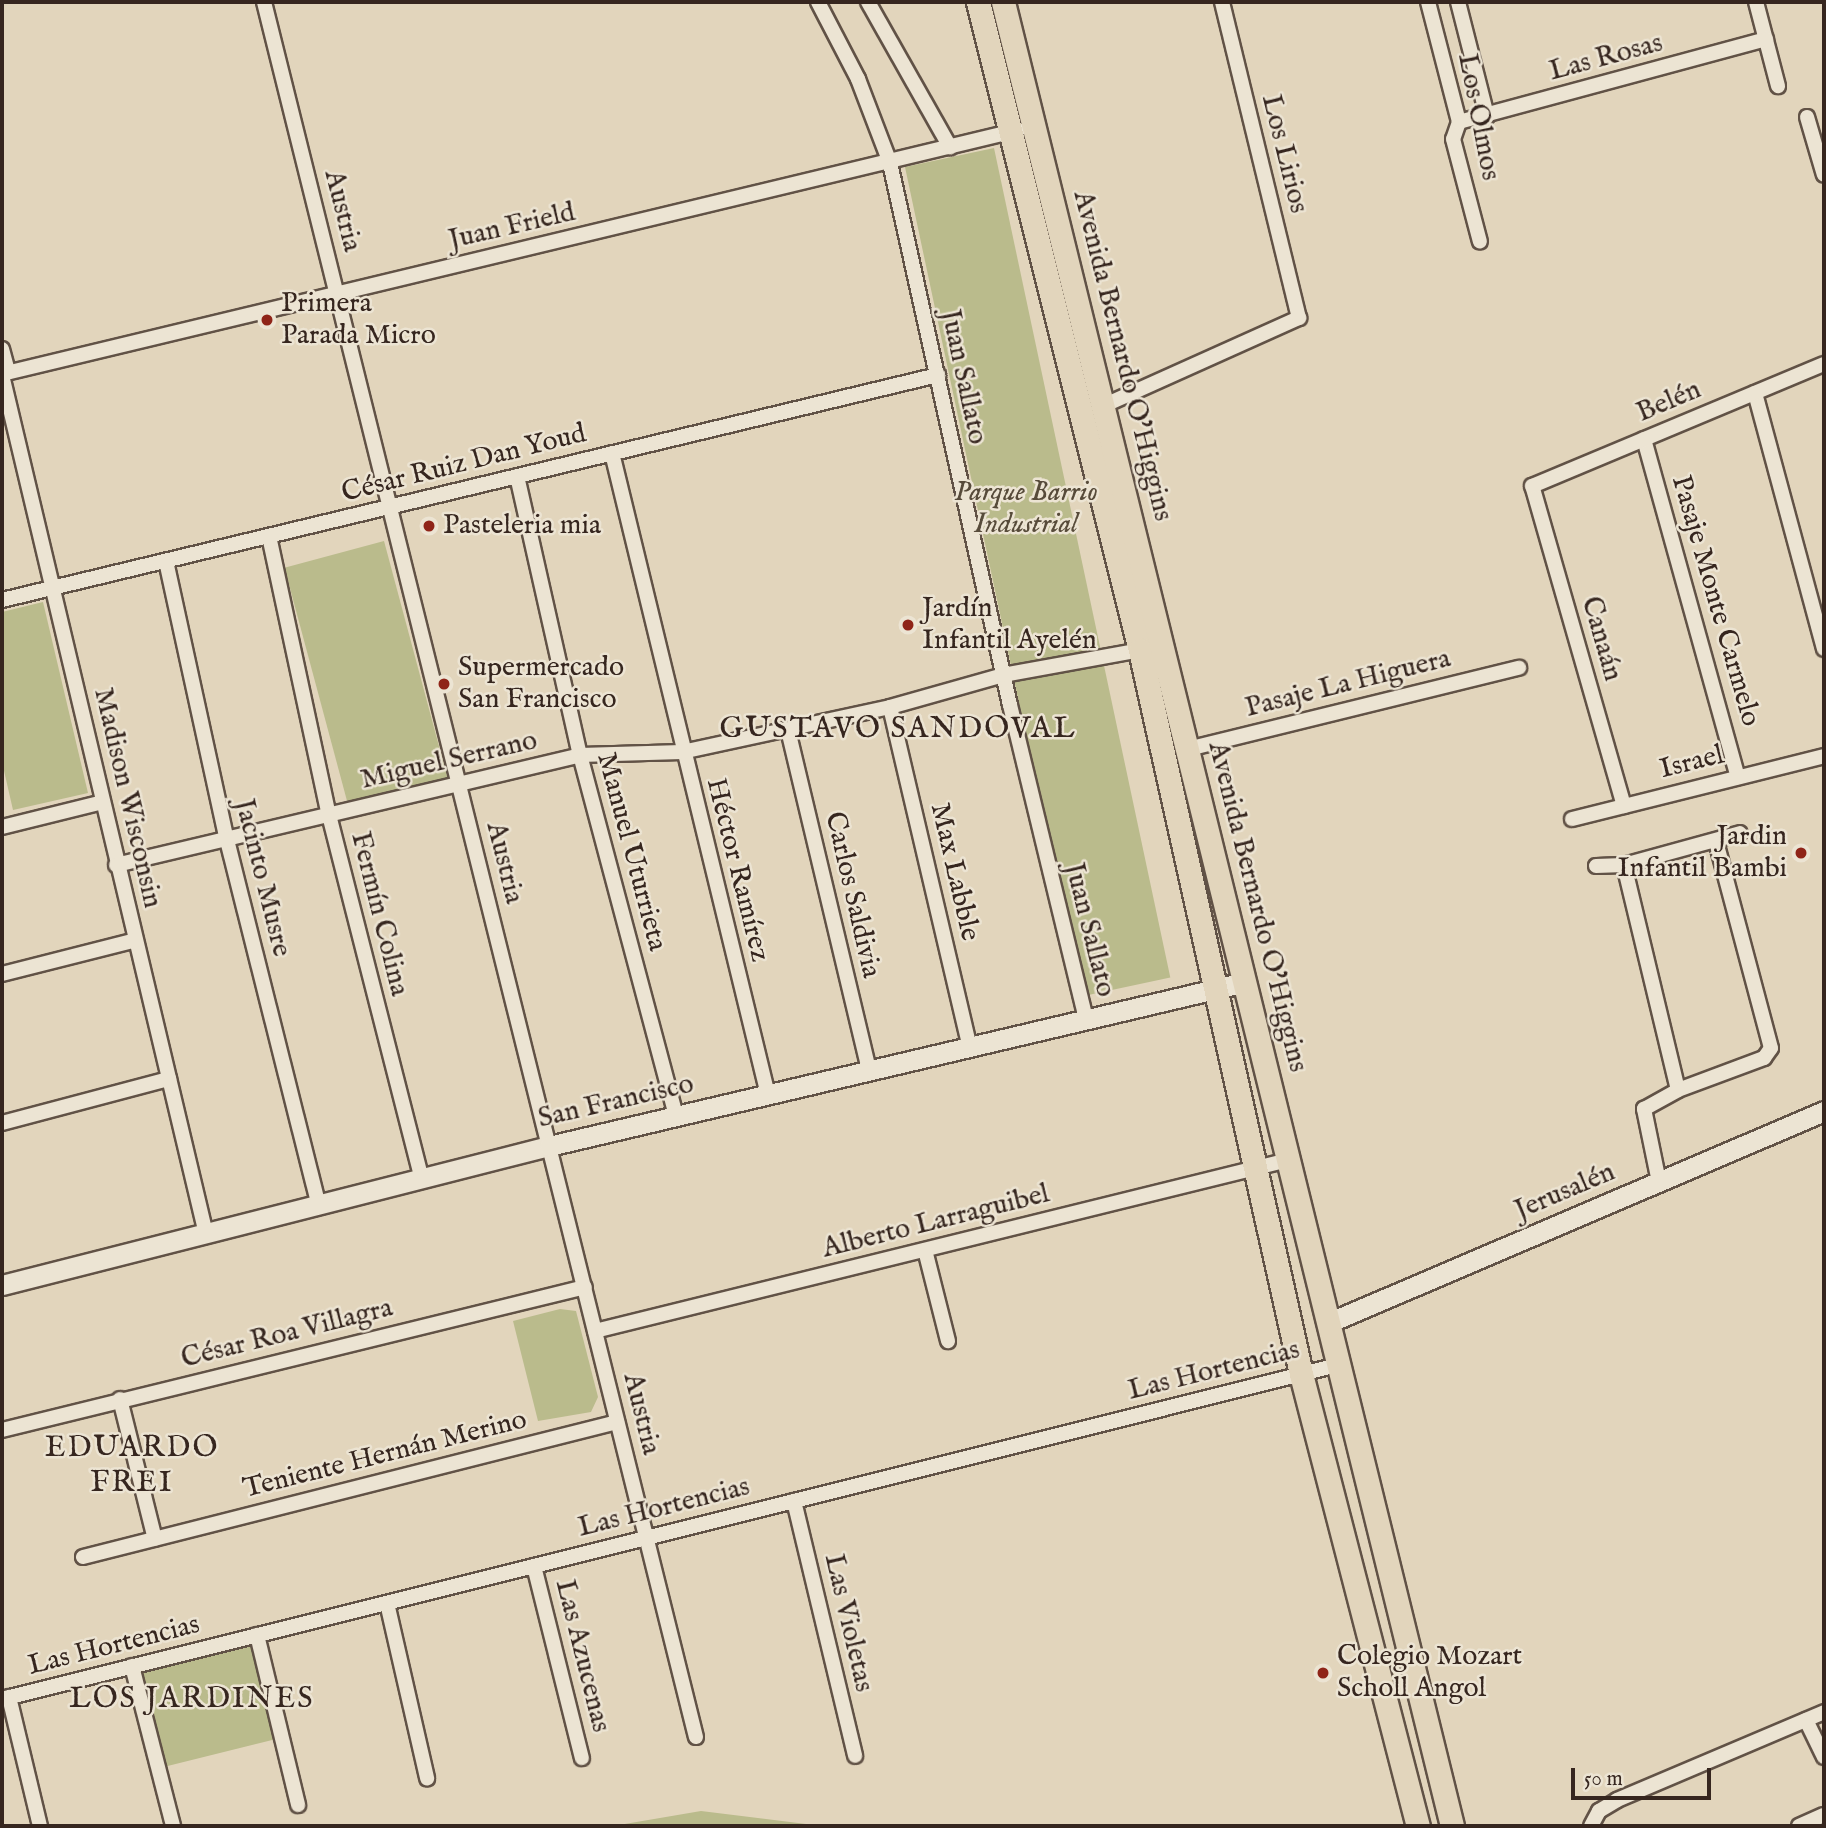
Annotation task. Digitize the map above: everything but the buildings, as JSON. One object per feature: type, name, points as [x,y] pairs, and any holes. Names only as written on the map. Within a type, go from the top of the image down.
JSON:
[{"type":"main road","name":"Avenida Bernardo O'Higgins","points":[[978,2],[1140,650],[1212,990],[1301,1374],[1418,1826]]},
{"type":"main road","name":"Avenida Bernardo O'Higgins","points":[[1003,2],[1105,405],[1452,1826]]},
{"type":"main road","points":[[1409,1786],[1436,1826]]},
{"type":"street","name":"Austria","points":[[264,2],[696,1737]]},
{"type":"street","name":"Juan Sallato","points":[[818,2],[858,79],[890,163],[1003,675],[1086,1020]]},
{"type":"street","points":[[868,2],[950,147]]},
{"type":"street","name":"Los Lirios","points":[[1105,405],[1299,318],[1222,2]]},
{"type":"street","name":"Los Olmos","points":[[1428,2],[1459,122],[1453,139],[1480,242]]},
{"type":"street","name":"Los Olmos","points":[[1458,2],[1488,116]]},
{"type":"street","points":[[1756,2],[1778,86]]},
{"type":"street","name":"Las Rosas","points":[[1459,122],[1766,39]]},
{"type":"street","points":[[1807,117],[1824,175]]},
{"type":"street","name":"Juan Frield","points":[[4,373],[890,163],[1033,126]]},
{"type":"street","name":"Madison Wisconsin","points":[[2,349],[4,373],[52,588],[205,1234]]},
{"type":"street","name":"Belén","points":[[1532,486],[1824,365]]},
{"type":"street","name":"César Ruiz Dan Youd","points":[[2,600],[938,375]]},
{"type":"street","points":[[1755,393],[1824,649]]},
{"type":"street","name":"Pasaje Monte Carmelo","points":[[1644,439],[1738,777]]},
{"type":"street","name":"Héctor Ramírez","points":[[611,453],[768,1095]]},
{"type":"street","name":"Manuel Uturrieta","points":[[517,476],[580,755],[676,1116]]},
{"type":"street","name":"Canaán","points":[[1532,486],[1624,806]]},
{"type":"street","name":"Fermín Colina","points":[[269,536],[329,815],[422,1179]]},
{"type":"street","name":"Jacinto Musre","points":[[166,561],[227,840],[319,1205]]},
{"type":"street","name":"Miguel Serrano","points":[[116,865],[580,755],[682,751],[890,707],[1003,675],[1164,647]]},
{"type":"street","name":"Pasaje La Higuera","points":[[1188,749],[1518,668]]},
{"type":"street","name":"Max Labble","points":[[890,707],[970,1047]]},
{"type":"street","name":"Carlos Saldivia","points":[[788,730],[869,1071]]},
{"type":"street","name":"Israel","points":[[1572,819],[1824,756]]},
{"type":"street","points":[[2,827],[103,802]]},
{"type":"street","points":[[1596,866],[1624,865],[1740,833]]},
{"type":"street","points":[[1659,1182],[1644,1109],[1678,1090],[1764,1058],[1771,1048],[1716,841]]},
{"type":"street","points":[[1624,865],[1678,1090]]},
{"type":"street","points":[[2,974],[136,940]]},
{"type":"street","name":"San Francisco","points":[[2,1285],[550,1146],[1245,982]]},
{"type":"street","points":[[2,1123],[169,1079]]},
{"type":"street","name":"Jerusalén","points":[[1328,1323],[1824,1111]]},
{"type":"street","name":"Alberto Larraguibel","points":[[595,1331],[1288,1160]]},
{"type":"street","points":[[925,1251],[948,1342]]},
{"type":"street","name":"César Roa Villagra","points":[[2,1430],[584,1287]]},
{"type":"street","name":"Las Hortencias","points":[[5,1698],[1338,1365]]},
{"type":"street","points":[[120,1399],[155,1538]]},
{"type":"street","name":"Teniente Hernán Merino","points":[[83,1556],[617,1422]]},
{"type":"street","name":"Las Violetas","points":[[794,1501],[855,1756]]},
{"type":"street","name":"Las Azucenas","points":[[534,1566],[582,1758]]},
{"type":"street","points":[[387,1602],[427,1778]]},
{"type":"street","points":[[257,1635],[298,1805]]},
{"type":"street","points":[[132,1666],[173,1826]]},
{"type":"street","points":[[5,1698],[40,1826]]},
{"type":"street","points":[[1591,1826],[1599,1811],[1616,1800],[1824,1712]]},
{"type":"street","points":[[1806,1720],[1824,1757]]},
{"type":"street","points":[[1799,1826],[1824,1815]]},
{"type":"green space","name":"Parque Barrio Industrial","points":[[994,148],[1170,977],[1081,996],[905,167]]},
{"type":"green space","points":[[384,541],[450,786],[350,813],[285,568]]},
{"type":"green space","points":[[43,602],[88,793],[13,810],[2,762],[2,612]]},
{"type":"green space","points":[[560,1309],[576,1311],[598,1397],[591,1412],[538,1421],[513,1321]]},
{"type":"green space","name":"LOS JARDINES","points":[[252,1646],[275,1739],[166,1766],[142,1673]]},
{"type":"green space","points":[[701,1811],[814,1825],[815,1826],[613,1826]]},
{"type":"place","name":"Primera Parada Micro","points":[[267,320]]},
{"type":"place","name":"Pasteleria mia","points":[[429,526]]},
{"type":"place","name":"Jardín Infantil Ayelén","points":[[908,625]]},
{"type":"place","name":"Supermercado San Francisco","points":[[444,684]]},
{"type":"place","name":"Jardin Infantil Bambi","points":[[1801,853]]},
{"type":"place","name":"Colegio Mozart Scholl Angol","points":[[1323,1673]]},
{"type":"district","name":"GUSTAVO SANDOVAL","points":[[898,729]]},
{"type":"district","name":"EDUARDO FREI","points":[[132,1465]]},
{"type":"district","name":"LOS JARDINES","points":[[192,1699]]}]
